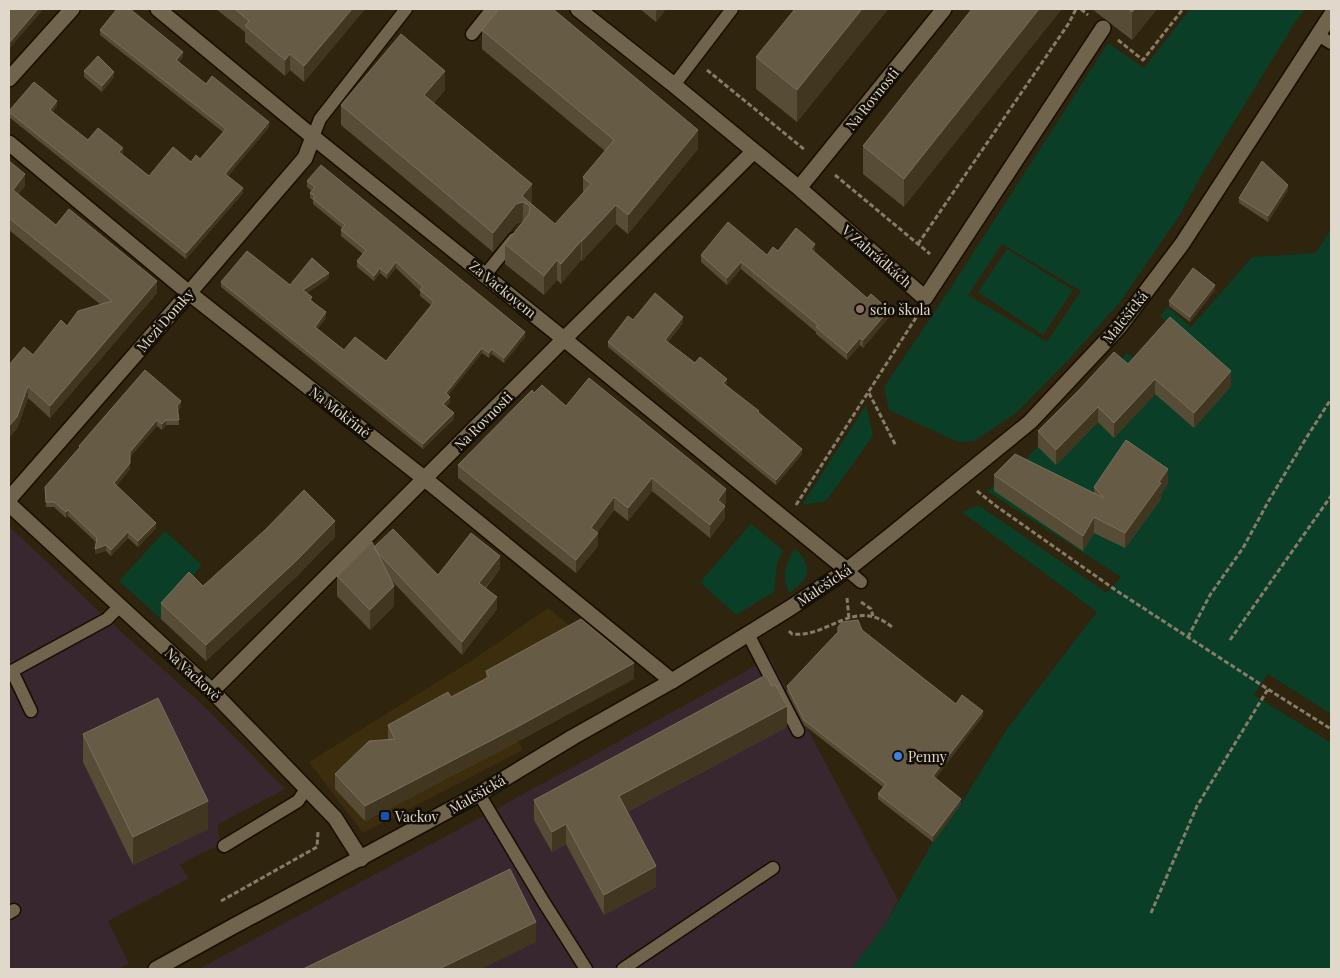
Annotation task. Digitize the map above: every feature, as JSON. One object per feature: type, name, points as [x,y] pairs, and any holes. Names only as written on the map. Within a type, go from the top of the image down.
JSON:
[{"type":"street","points":[[9,79],[72,9]]},
{"type":"street","name":"Za Vackovem","points":[[158,9],[847,570]]},
{"type":"street","name":"V Zahrádkách","points":[[578,9],[674,84],[799,188],[925,298],[1103,28]]},
{"type":"street","name":"Na Rovnosti","points":[[799,188],[944,9]]},
{"type":"street","name":"Malešická","points":[[156,969],[480,794],[573,737],[672,681],[790,608],[847,570],[1030,422],[1120,326],[1182,244],[1331,15]]},
{"type":"street","name":"Mezi Domky","points":[[9,499],[304,158],[313,137]]},
{"type":"street","name":"Na Mokřině","points":[[9,142],[189,292],[425,479],[672,681]]},
{"type":"street","name":"Na Rovnosti","points":[[212,691],[754,152]]},
{"type":"street","name":"Na Vackově","points":[[9,504],[212,691],[335,818],[361,859]]},
{"type":"lane","points":[[313,137],[320,119],[406,9]]},
{"type":"lane","points":[[472,34],[492,9]]},
{"type":"lane","points":[[674,84],[732,9]]},
{"type":"lane","points":[[1318,35],[1331,43]]},
{"type":"lane","points":[[485,275],[522,229]]},
{"type":"lane","points":[[847,570],[861,582]]},
{"type":"lane","points":[[31,711],[12,671],[107,619],[120,606]]},
{"type":"lane","points":[[748,634],[798,730]]},
{"type":"lane","points":[[224,846],[298,801],[306,789]]},
{"type":"lane","points":[[480,794],[542,901],[586,969]]},
{"type":"lane","points":[[622,969],[773,868]]},
{"type":"path","points":[[918,244],[1069,23],[1076,9]]},
{"type":"path","points":[[1103,28],[1143,60],[1184,9]]},
{"type":"path","points":[[786,520],[869,393],[919,312],[925,298]]},
{"type":"path","points":[[869,393],[896,446]]},
{"type":"path","points":[[1188,637],[1210,595],[1244,548],[1282,478],[1331,400]]},
{"type":"path","points":[[975,490],[1116,591],[1331,729]]},
{"type":"path","points":[[1230,640],[1331,496]]},
{"type":"path","points":[[842,598],[861,602],[871,610],[873,616]]},
{"type":"path","points":[[847,598],[849,627]]},
{"type":"path","points":[[789,630],[792,634],[802,635],[816,632],[844,618],[873,616],[884,620],[892,627]]},
{"type":"path","points":[[1151,913],[1197,806],[1268,689]]},
{"type":"path","points":[[220,901],[317,847],[318,832],[322,829]]},
{"type":"shaded area","points":[[10,527],[107,619],[208,710],[285,789],[218,824],[220,845],[180,865],[189,878],[108,921],[129,964],[118,969],[9,969]]},
{"type":"shaded area","points":[[548,608],[636,679],[518,741],[523,750],[363,833],[309,762],[474,659]]},
{"type":"shaded area","points":[[770,658],[898,900],[884,926],[852,969],[199,969],[491,812]]},
{"type":"green space","points":[[1190,9],[1305,9],[1199,179],[1180,215],[1120,302],[1071,357],[1016,413],[974,441],[958,442],[889,410],[884,387],[952,286],[1108,43],[1144,68]],"holes":[[[1002,244],[1081,291],[1047,342],[968,295]]]},
{"type":"green space","points":[[1331,229],[1331,714],[1268,674],[1254,695],[1331,743],[1331,969],[852,969],[884,926],[933,842],[961,804],[1007,729],[1097,612],[962,512],[978,505],[1107,593],[1121,577],[987,491],[1017,468],[1127,353],[1136,360],[1170,326],[1160,316],[1168,307],[1191,327],[1252,257],[1316,253]]},
{"type":"green space","points":[[1007,249],[1073,290],[1043,335],[978,292]]},
{"type":"green space","points":[[866,405],[873,436],[826,501],[802,505]]},
{"type":"green space","points":[[751,524],[783,550],[777,563],[774,592],[736,615],[700,582]]},
{"type":"green space","points":[[165,531],[202,565],[196,571],[189,588],[161,619],[119,581]]},
{"type":"green space","points":[[794,549],[801,555],[807,570],[802,582],[789,593],[785,576],[788,560]]},
{"type":"building","points":[[9,9],[38,9],[9,43]]},
{"type":"building","points":[[117,9],[130,9],[183,52],[176,60],[206,84],[212,76],[269,122],[225,174],[243,188],[186,253],[9,112],[34,82],[57,101],[50,110],[88,140],[98,128],[123,148],[119,152],[149,176],[173,147],[191,162],[196,155],[200,159],[226,129],[100,30]]},
{"type":"building","points":[[235,9],[352,9],[304,66],[290,54],[285,60],[245,26],[249,21]]},
{"type":"building","points":[[499,9],[553,9],[698,130],[628,215],[616,205],[561,264],[557,260],[544,276],[505,244],[529,214],[530,207],[527,204],[523,202],[516,204],[493,233],[341,105],[401,34],[445,71],[424,95],[532,184],[522,196],[555,224],[591,184],[583,177],[614,140],[482,30]]},
{"type":"building","points":[[795,9],[862,9],[797,90],[756,57]]},
{"type":"building","points":[[972,9],[1039,9],[904,179],[863,146]]},
{"type":"building","points":[[98,56],[114,72],[102,86],[84,71]]},
{"type":"building","points":[[9,161],[25,174],[13,190],[56,225],[69,209],[157,281],[50,406],[28,386],[17,417],[9,426],[9,365],[24,347],[33,355],[61,320],[67,326],[78,311],[112,301],[9,218]]},
{"type":"building","points":[[1262,161],[1288,185],[1268,216],[1239,198]]},
{"type":"building","points":[[321,165],[525,332],[504,358],[492,349],[489,353],[482,348],[446,393],[450,397],[443,404],[454,413],[423,444],[221,282],[247,251],[290,285],[312,258],[329,273],[303,290],[312,297],[310,300],[326,312],[315,327],[344,350],[355,337],[386,361],[434,302],[420,290],[423,287],[396,262],[387,274],[380,268],[374,276],[357,261],[366,250],[341,230],[345,225],[313,199],[315,196],[310,193],[315,187],[307,181]]},
{"type":"building","points":[[728,222],[767,255],[773,247],[778,251],[796,228],[815,244],[811,249],[867,298],[871,294],[889,310],[863,340],[860,338],[847,353],[816,327],[818,325],[741,262],[727,278],[701,255]]},
{"type":"building","points":[[1193,268],[1215,285],[1190,317],[1169,301]]},
{"type":"building","points":[[655,293],[683,317],[665,340],[695,363],[700,357],[727,379],[723,383],[759,411],[802,449],[776,480],[608,342],[628,316],[633,320]]},
{"type":"building","points":[[1170,317],[1231,371],[1194,413],[1155,379],[1114,423],[1098,407],[1056,450],[1038,431],[1114,352],[1128,364]]},
{"type":"building","points":[[145,370],[181,401],[177,406],[179,420],[166,420],[162,424],[157,420],[130,452],[130,463],[114,483],[156,523],[138,541],[128,532],[111,550],[106,545],[95,549],[97,538],[68,510],[66,512],[54,502],[46,502],[45,487]]},
{"type":"building","points":[[589,378],[726,489],[718,500],[725,506],[710,525],[652,478],[628,508],[614,497],[591,528],[598,533],[576,560],[458,465],[532,390],[534,393],[542,385],[566,406]]},
{"type":"building","points":[[1126,440],[1168,469],[1159,482],[1161,483],[1125,533],[1094,517],[1083,536],[994,475],[1015,454],[1104,498],[1094,487]]},
{"type":"building","points":[[304,490],[335,521],[296,561],[206,645],[161,603],[189,572],[203,586],[265,530]]},
{"type":"building","points":[[393,529],[438,575],[471,533],[500,556],[479,583],[497,597],[462,642],[376,551],[374,547]]},
{"type":"building","points":[[372,542],[394,586],[370,610],[337,576]]},
{"type":"building","points":[[581,619],[634,663],[517,727],[365,806],[335,774],[369,741],[395,739],[388,725],[448,692],[451,697],[489,677],[486,671]]},
{"type":"building","name":"Penny","points":[[858,620],[862,630],[956,704],[962,695],[983,711],[933,776],[961,799],[933,836],[878,794],[886,784],[804,720],[787,686],[838,632],[838,627],[842,622]]},
{"type":"building","points":[[766,675],[772,687],[775,684],[787,706],[619,796],[656,866],[604,895],[566,824],[552,832],[534,800]]},
{"type":"building","points":[[158,698],[208,801],[133,837],[83,734]]},
{"type":"building","points":[[510,869],[536,922],[439,969],[303,969]]},
{"type":"place","name":"scio škola","points":[[860,309]]},
{"type":"place","name":"Penny","points":[[898,756]]},
{"type":"place","name":"Vackov","points":[[385,816]]}]
